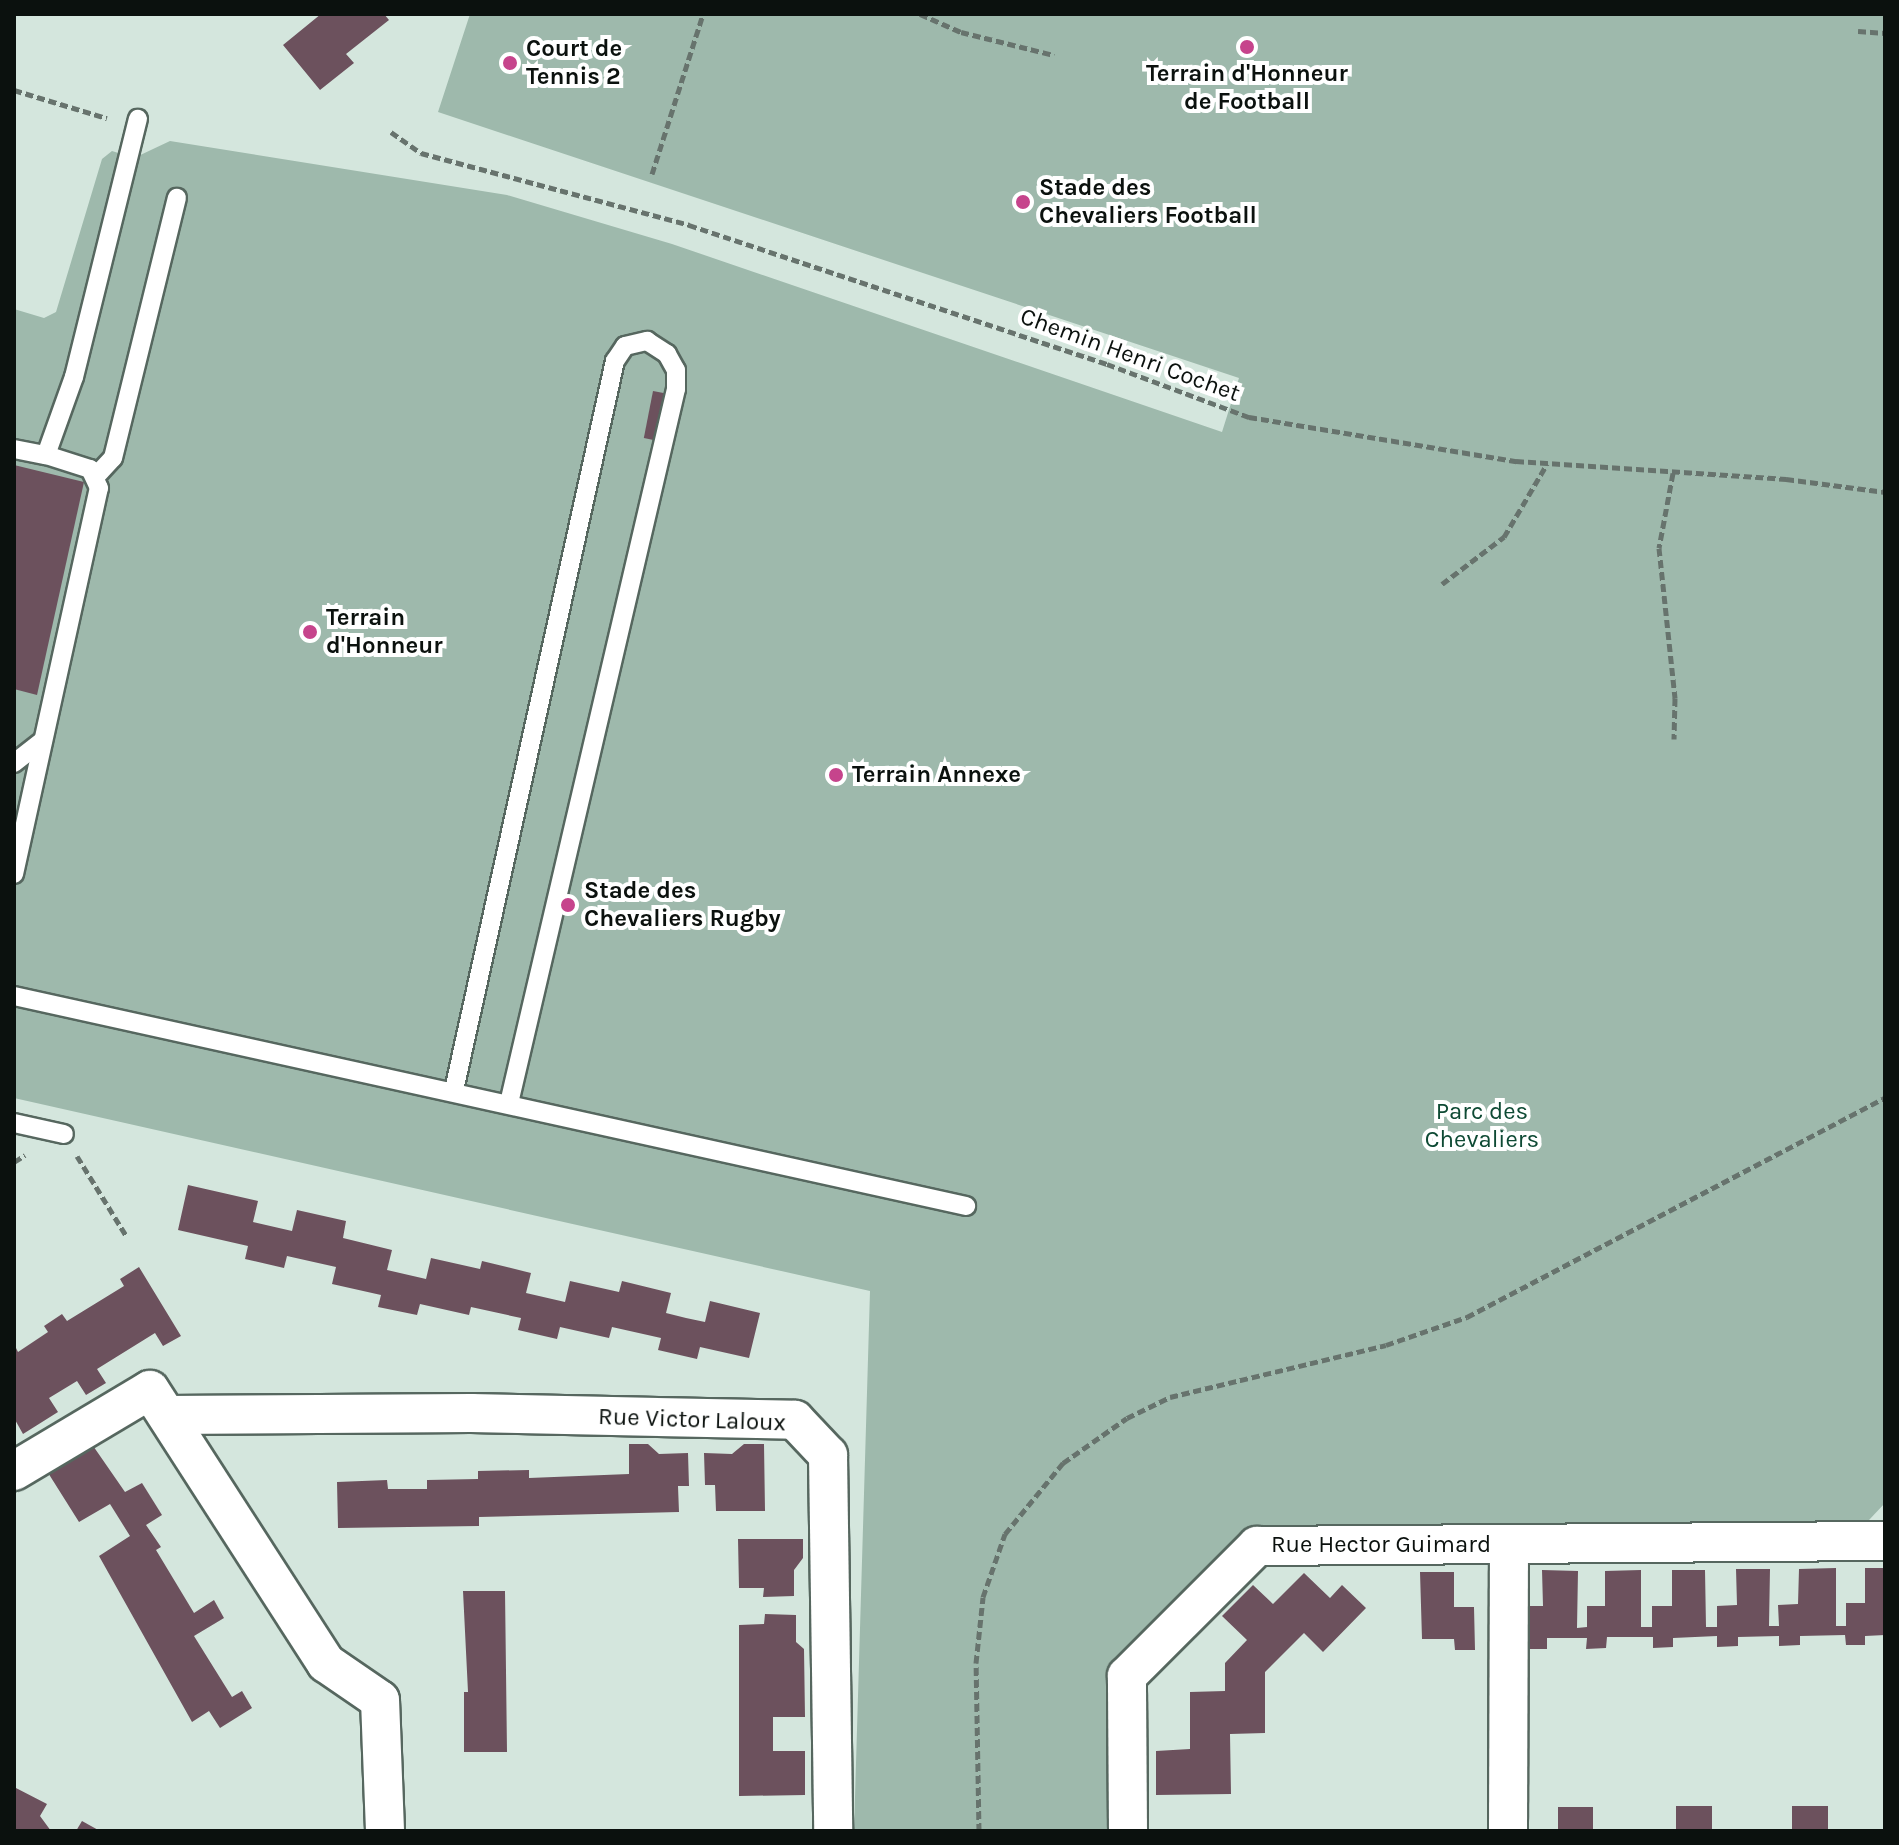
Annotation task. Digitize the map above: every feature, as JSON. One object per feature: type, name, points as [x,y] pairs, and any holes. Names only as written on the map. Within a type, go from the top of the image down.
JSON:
[{"type":"street","points":[[14,1471],[150,1390],[326,1663],[380,1700],[385,1831]]},
{"type":"street","name":"Rue Victor Laloux","points":[[167,1415],[471,1413],[795,1420],[828,1455],[833,1831]]},
{"type":"street","name":"Rue Hector Guimard","points":[[1128,1831],[1127,1676],[1257,1546],[1885,1541]]},
{"type":"street","name":"Rue Hector Guimard","points":[[1508,1831],[1509,1544]]},
{"type":"lane","points":[[46,455],[74,377],[138,119]]},
{"type":"lane","points":[[97,475],[113,458],[177,198]]},
{"type":"lane","points":[[454,1090],[615,361],[625,346],[647,341],[667,354],[676,370],[676,389],[509,1103]]},
{"type":"lane","points":[[14,449],[83,465],[97,475],[99,488],[14,874]]},
{"type":"lane","points":[[14,763],[43,740]]},
{"type":"lane","points":[[14,996],[454,1090],[966,1206]]},
{"type":"lane","points":[[14,1123],[64,1134]]},
{"type":"path","points":[[652,174],[703,14]]},
{"type":"path","points":[[920,14],[961,32],[1054,55]]},
{"type":"path","points":[[1858,31],[1885,33]]},
{"type":"path","points":[[14,90],[107,118]]},
{"type":"path","name":"Chemin Henri Cochet","points":[[391,132],[421,153],[689,225],[1249,417],[1413,448],[1547,464],[1786,479],[1885,492]]},
{"type":"path","points":[[1442,584],[1504,537],[1547,464]]},
{"type":"path","points":[[1673,473],[1659,548],[1675,698],[1674,739]]},
{"type":"path","points":[[979,1831],[976,1663],[983,1597],[1005,1534],[1063,1463],[1127,1418],[1180,1393],[1386,1345],[1467,1317],[1885,1098]]},
{"type":"path","points":[[64,1134],[127,1237]]},
{"type":"green space","name":"Parc des Chevaliers","points":[[470,14],[1885,14],[1885,1503],[1869,1520],[1248,1532],[1112,1671],[1110,1831],[854,1831],[870,1291],[14,1098],[14,309],[44,318],[56,312],[102,159],[112,151],[134,158],[170,141],[507,195],[672,244],[1222,432],[1239,378],[438,112]]},
{"type":"building","points":[[321,14],[384,14],[389,20],[346,54],[354,63],[320,90],[283,45]]},
{"type":"building","points":[[653,391],[669,394],[660,441],[644,438]]},
{"type":"building","points":[[14,465],[84,482],[37,695],[14,689]]},
{"type":"building","points":[[188,1185],[258,1201],[253,1222],[292,1231],[297,1210],[346,1221],[343,1238],[392,1250],[387,1270],[426,1279],[431,1258],[480,1269],[482,1261],[531,1273],[526,1293],[565,1302],[570,1281],[619,1292],[622,1281],[671,1293],[666,1313],[686,1318],[705,1322],[710,1301],[760,1313],[749,1358],[700,1347],[697,1359],[658,1350],[661,1338],[612,1327],[609,1338],[560,1327],[557,1339],[518,1330],[521,1318],[471,1307],[469,1315],[420,1304],[417,1315],[378,1307],[381,1295],[332,1284],[336,1267],[287,1256],[284,1268],[245,1259],[248,1246],[178,1230]]},
{"type":"building","points":[[139,1267],[181,1336],[163,1346],[155,1333],[97,1369],[106,1383],[86,1395],[77,1381],[49,1398],[58,1412],[23,1434],[14,1418],[14,1344],[18,1352],[48,1332],[44,1326],[62,1314],[67,1321],[124,1286],[120,1279]]},
{"type":"building","points":[[89,1440],[125,1492],[142,1483],[162,1515],[146,1525],[161,1547],[156,1550],[194,1613],[214,1600],[224,1618],[194,1636],[232,1697],[242,1691],[252,1708],[220,1728],[209,1711],[192,1722],[99,1556],[130,1536],[110,1504],[79,1522],[45,1468]]},
{"type":"building","points":[[629,1444],[648,1444],[659,1454],[688,1453],[689,1486],[678,1486],[679,1512],[479,1517],[479,1526],[338,1528],[337,1482],[387,1480],[388,1489],[427,1489],[427,1480],[478,1479],[478,1471],[529,1470],[529,1478],[629,1474]]},
{"type":"building","points":[[744,1444],[764,1444],[765,1511],[716,1511],[715,1485],[705,1485],[704,1453],[732,1454]]},
{"type":"building","points":[[738,1539],[803,1539],[803,1558],[794,1570],[794,1596],[763,1597],[764,1588],[739,1588]]},
{"type":"building","points":[[1836,1568],[1836,1626],[1846,1626],[1846,1603],[1865,1603],[1865,1568],[1885,1568],[1885,1635],[1865,1636],[1865,1645],[1846,1645],[1845,1635],[1800,1636],[1800,1645],[1779,1646],[1779,1636],[1738,1637],[1738,1646],[1717,1647],[1717,1636],[1673,1638],[1673,1647],[1653,1648],[1653,1637],[1607,1637],[1606,1648],[1586,1649],[1587,1638],[1547,1638],[1547,1649],[1524,1649],[1524,1606],[1543,1606],[1542,1570],[1578,1571],[1577,1628],[1587,1627],[1587,1606],[1605,1606],[1605,1571],[1641,1570],[1641,1627],[1652,1627],[1652,1606],[1672,1606],[1672,1570],[1705,1570],[1706,1627],[1717,1627],[1717,1606],[1737,1605],[1736,1569],[1770,1569],[1769,1626],[1779,1626],[1778,1605],[1798,1604],[1799,1569]]},
{"type":"building","points":[[1420,1572],[1454,1572],[1454,1607],[1474,1607],[1475,1650],[1455,1650],[1454,1639],[1422,1639]]},
{"type":"building","points":[[1304,1573],[1330,1598],[1342,1585],[1366,1608],[1323,1652],[1304,1633],[1265,1672],[1265,1733],[1230,1734],[1231,1794],[1156,1795],[1156,1751],[1190,1749],[1190,1692],[1225,1691],[1225,1663],[1247,1640],[1222,1616],[1253,1585],[1273,1604]]},
{"type":"building","points":[[463,1591],[505,1591],[507,1752],[464,1752],[464,1692],[468,1692]]},
{"type":"building","points":[[765,1614],[796,1615],[796,1642],[804,1649],[805,1717],[773,1717],[773,1751],[805,1751],[805,1795],[739,1796],[739,1625],[764,1624]]},
{"type":"building","points":[[14,1787],[47,1804],[40,1816],[51,1831],[14,1831]]},
{"type":"building","points":[[1676,1806],[1712,1806],[1712,1831],[1676,1831]]},
{"type":"building","points":[[1792,1806],[1828,1806],[1828,1831],[1792,1831]]},
{"type":"building","points":[[1558,1807],[1593,1807],[1593,1831],[1558,1831]]},
{"type":"building","points":[[82,1821],[100,1831],[76,1831]]},
{"type":"place","name":"Terrain d'Honneur de Football","points":[[1247,47]]},
{"type":"place","name":"Court de Tennis 2","points":[[510,63]]},
{"type":"place","name":"Stade des Chevaliers Football","points":[[1023,202]]},
{"type":"place","name":"Terrain d'Honneur","points":[[310,632]]},
{"type":"place","name":"Terrain Annexe","points":[[836,775]]},
{"type":"place","name":"Stade des Chevaliers Rugby","points":[[568,905]]}]
